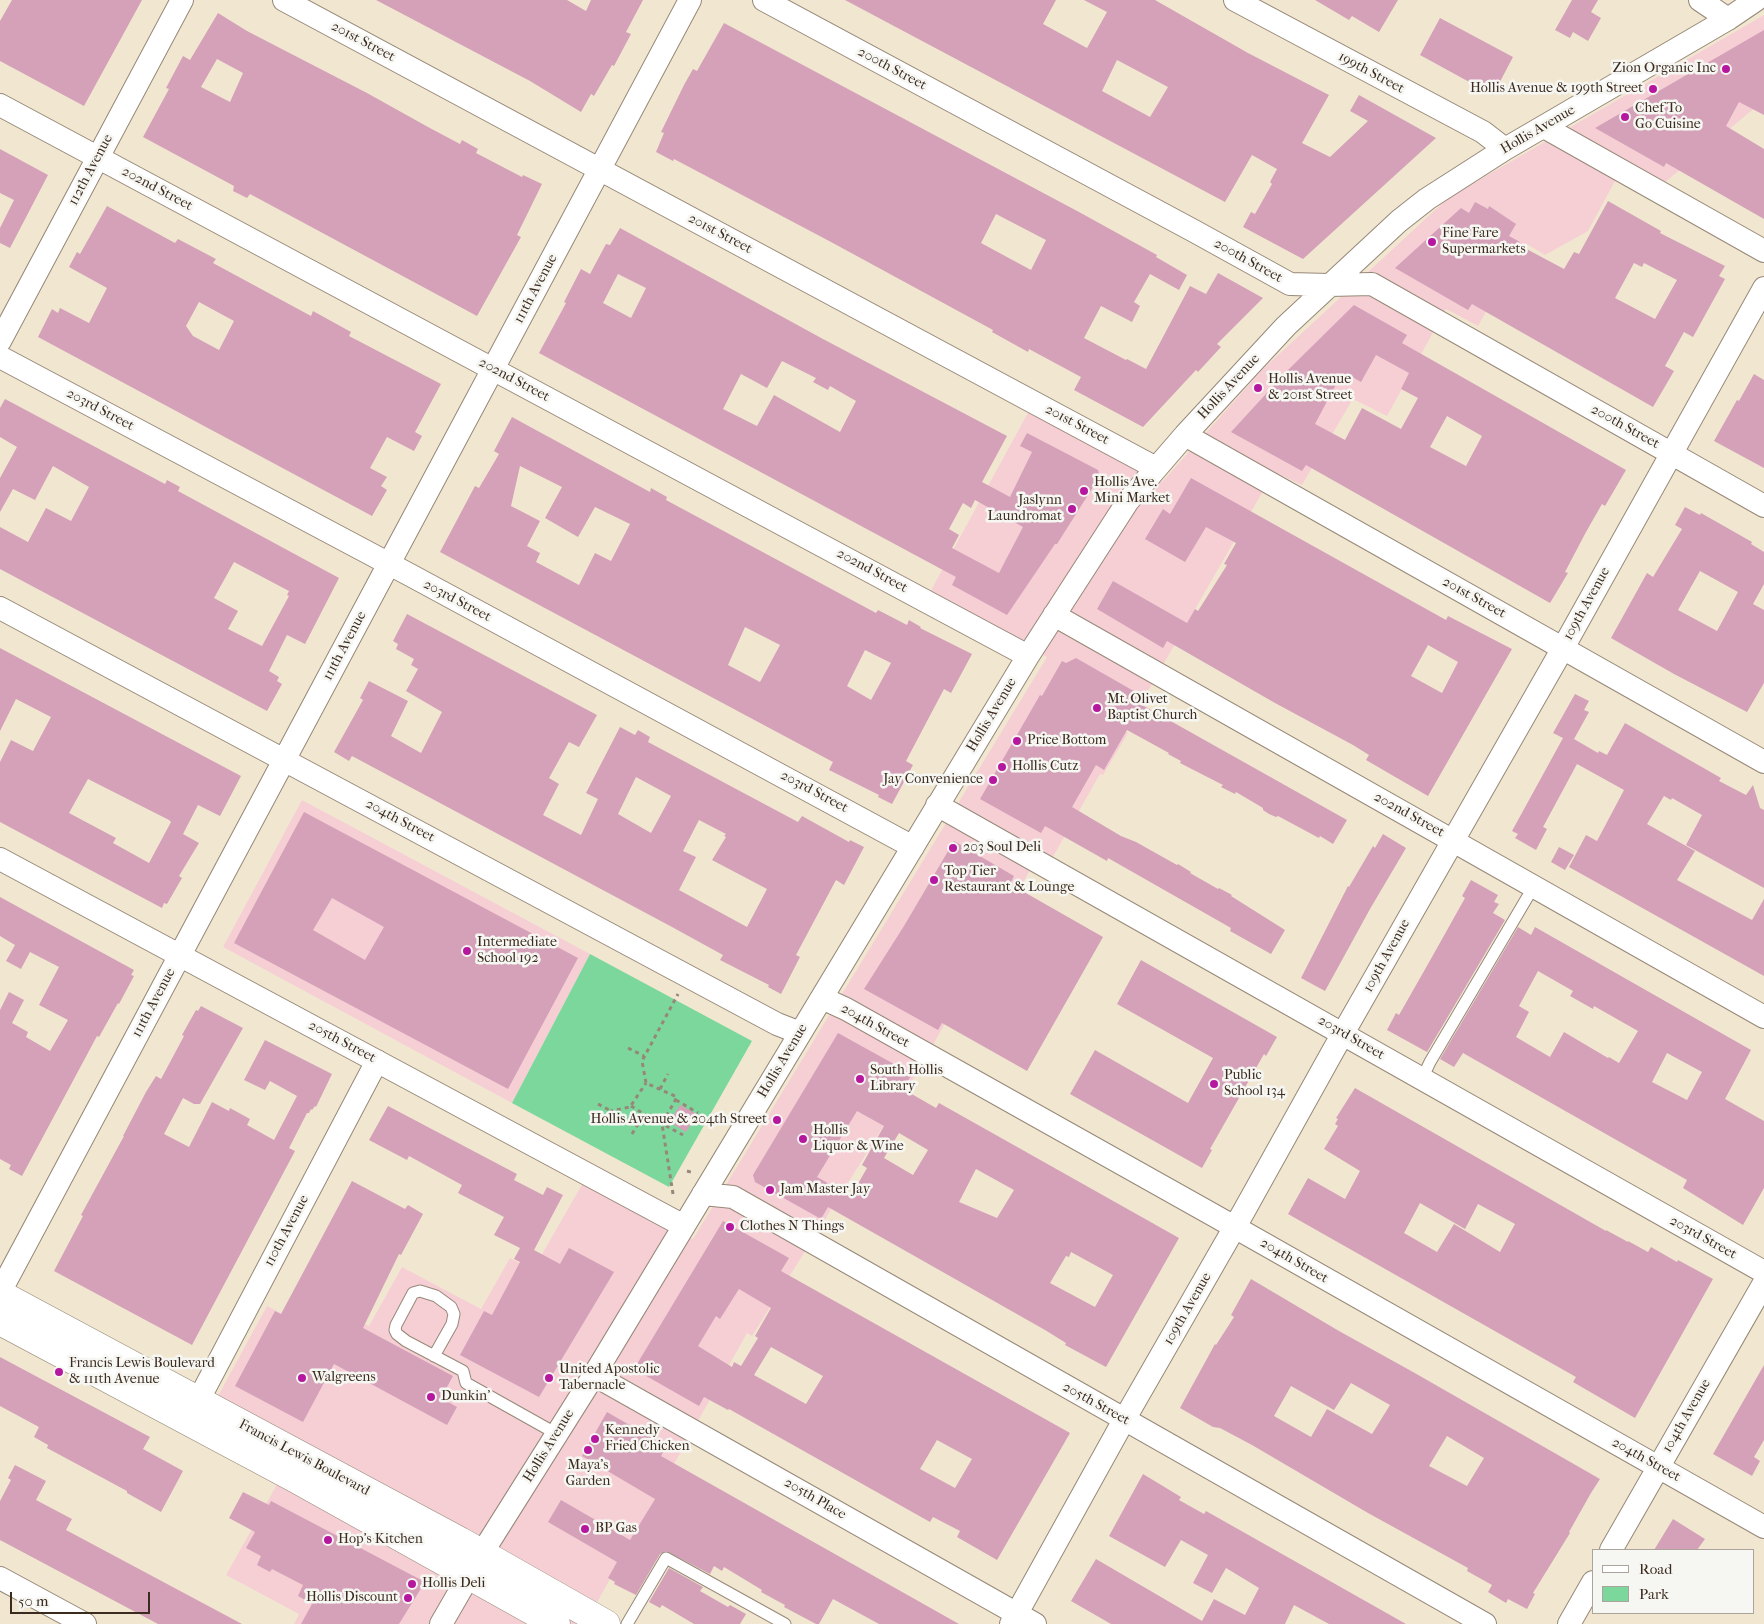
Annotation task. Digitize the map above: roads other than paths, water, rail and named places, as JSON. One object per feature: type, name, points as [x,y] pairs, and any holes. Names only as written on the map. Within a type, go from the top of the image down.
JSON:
[{"type":"main road","name":"Francis Lewis Boulevard","points":[[0,1293],[198,1401],[475,1565],[556,1624]]},
{"type":"main road","name":"Francis Lewis Boulevard","points":[[0,1322],[287,1475],[475,1565],[606,1624]]},
{"type":"street","name":"112th Avenue","points":[[0,341],[182,0]]},
{"type":"street","name":"201st Street","points":[[284,0],[1156,468]]},
{"type":"street","name":"111th Avenue","points":[[0,1293],[690,0]]},
{"type":"street","name":"200th Street","points":[[764,0],[1290,284],[1372,284],[1764,506]]},
{"type":"street","name":"199th Street","points":[[1235,0],[1483,132],[1505,149]]},
{"type":"street","points":[[1700,0],[1728,19]]},
{"type":"street","name":"Hollis Avenue","points":[[441,1624],[475,1565],[594,1375],[1028,656],[1128,501],[1185,435],[1286,326],[1399,221],[1427,199],[1505,149],[1728,19],[1756,0]]},
{"type":"street","name":"202nd Street","points":[[0,105],[1028,656]]},
{"type":"street","points":[[1544,127],[1764,251]]},
{"type":"street","name":"109th Avenue","points":[[1021,1620],[1124,1420],[1235,1227],[1342,1034],[1764,288]]},
{"type":"street","name":"203rd Street","points":[[0,357],[389,564],[913,847]]},
{"type":"street","name":"201st Street","points":[[1185,435],[1764,762]]},
{"type":"street","name":"204th Street","points":[[0,608],[777,1024],[800,1033]]},
{"type":"street","name":"202nd Street","points":[[1054,615],[1764,1017]]},
{"type":"street","name":"203rd Street","points":[[937,805],[1764,1272]]},
{"type":"street","name":"205th Street","points":[[0,859],[684,1226]]},
{"type":"street","name":"204th Street","points":[[822,998],[854,1014],[1235,1227],[1764,1527]]},
{"type":"street","name":"110th Avenue","points":[[198,1401],[377,1061]]},
{"type":"street","name":"205th Street","points":[[703,1194],[733,1197],[1485,1624]]},
{"type":"street","name":"104th Avenue","points":[[1611,1549],[1764,1283]]},
{"type":"street","name":"205th Place","points":[[594,1375],[1021,1620]]},
{"type":"street","points":[[0,1578],[85,1624]]},
{"type":"street","points":[[1569,1624],[1592,1584]]},
{"type":"lane","points":[[1422,1079],[1534,886]]},
{"type":"lane","points":[[434,1356],[452,1324],[454,1314],[451,1307],[436,1296],[420,1291],[413,1294],[394,1330],[406,1341],[434,1356],[463,1371],[466,1383],[557,1434]]},
{"type":"lane","points":[[628,1624],[666,1558],[785,1624]]},
{"type":"place","name":"Zion Organic Inc","points":[[1726,69]]},
{"type":"place","name":"Hollis Avenue & 199th Street","points":[[1653,89]]},
{"type":"place","name":"Chef To Go Cuisine","points":[[1625,117]]},
{"type":"place","name":"Fine Fare Supermarkets","points":[[1432,242]]},
{"type":"place","name":"Hollis Avenue & 201st Street","points":[[1258,388]]},
{"type":"place","name":"Hollis Ave. Mini Market","points":[[1084,491]]},
{"type":"place","name":"Jaslynn Laundromat","points":[[1072,509]]},
{"type":"place","name":"Mt. Olivet Baptist Church","points":[[1097,708]]},
{"type":"place","name":"Price Bottom","points":[[1017,741]]},
{"type":"place","name":"Hollis Cutz","points":[[1002,767]]},
{"type":"place","name":"Jay Convenience","points":[[993,780]]},
{"type":"place","name":"203 Soul Deli","points":[[953,848]]},
{"type":"place","name":"Top Tier Restaurant & Lounge","points":[[934,880]]},
{"type":"place","name":"Intermediate School 192","points":[[467,951]]},
{"type":"place","name":"South Hollis Library","points":[[860,1079]]},
{"type":"place","name":"Public School 134","points":[[1214,1084]]},
{"type":"place","name":"Hollis Avenue & 204th Street","points":[[777,1120]]},
{"type":"place","name":"Hollis Liquor & Wine","points":[[803,1139]]},
{"type":"place","name":"Jam Master Jay","points":[[770,1190]]},
{"type":"place","name":"Clothes N Things","points":[[730,1227]]},
{"type":"place","name":"Francis Lewis Boulevard & 111th Avenue","points":[[59,1372]]},
{"type":"place","name":"Walgreens","points":[[302,1378]]},
{"type":"place","name":"United Apostolic Tabernacle","points":[[549,1378]]},
{"type":"place","name":"Dunkin'","points":[[431,1397]]},
{"type":"place","name":"Kennedy Fried Chicken","points":[[595,1439]]},
{"type":"place","name":"Maya's Garden","points":[[588,1450]]},
{"type":"place","name":"BP Gas","points":[[585,1529]]},
{"type":"place","name":"Hop's Kitchen","points":[[328,1540]]},
{"type":"place","name":"Hollis Deli","points":[[412,1584]]},
{"type":"place","name":"Hollis Discount","points":[[408,1598]]}]
